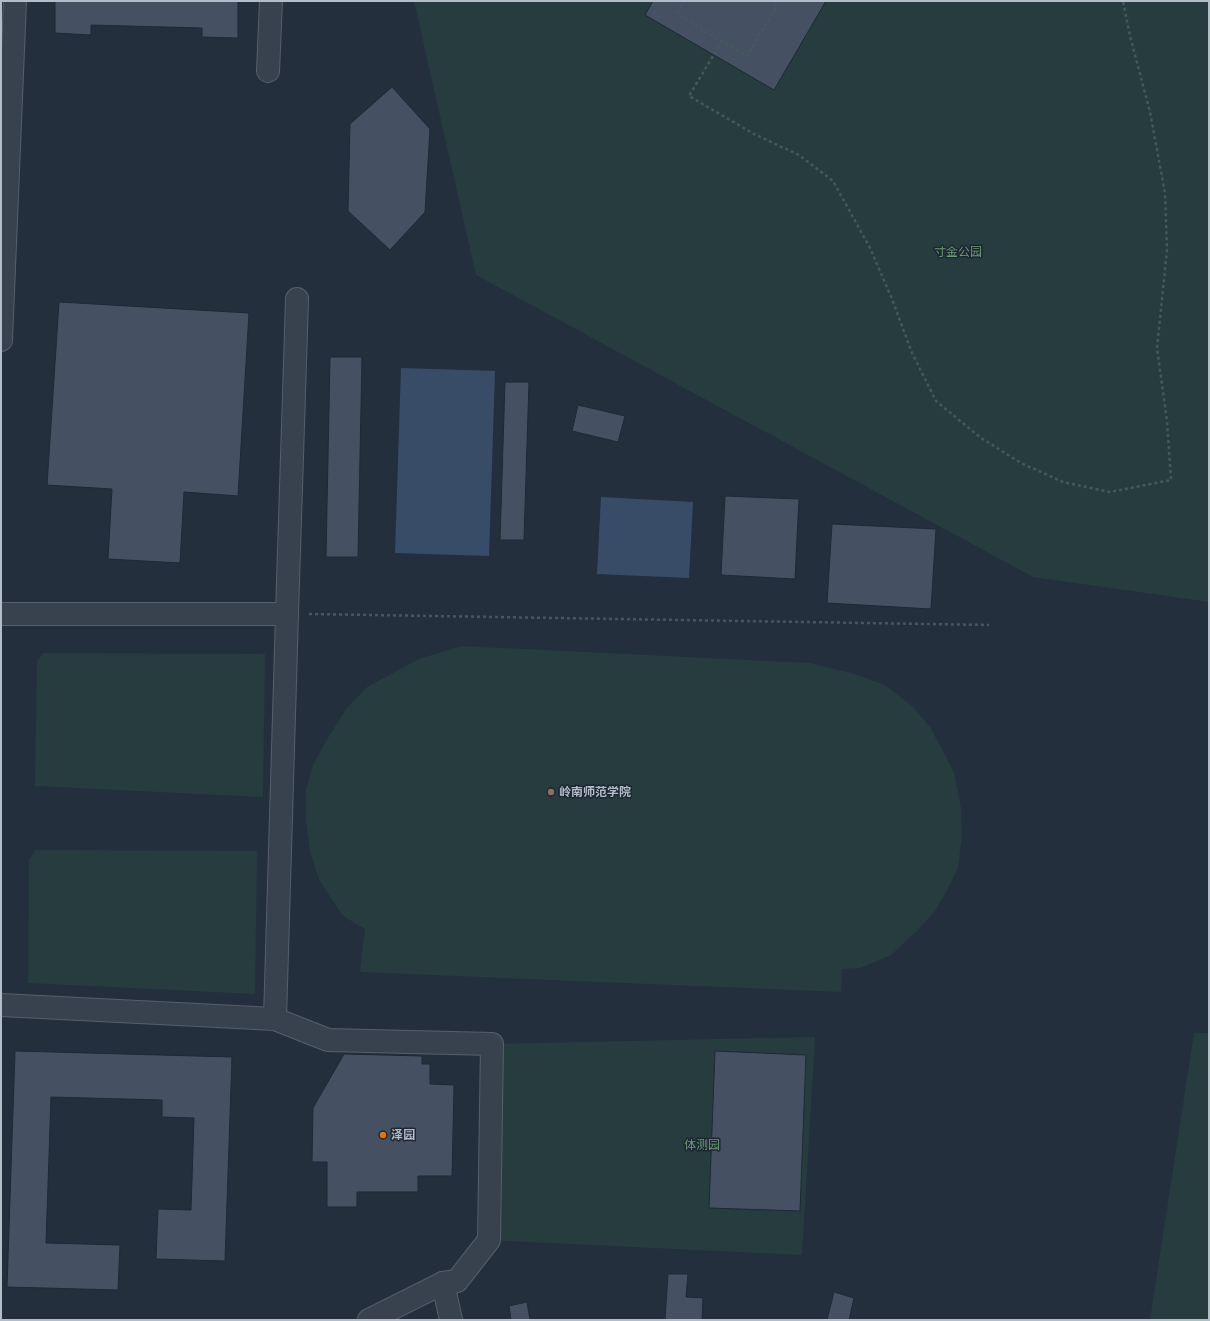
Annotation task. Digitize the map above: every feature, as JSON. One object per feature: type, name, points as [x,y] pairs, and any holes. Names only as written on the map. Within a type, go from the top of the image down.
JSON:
[{"type":"street","points":[[1,340],[15,1]]},
{"type":"street","points":[[268,71],[271,1]]},
{"type":"street","points":[[275,1019],[297,299]]},
{"type":"street","points":[[1,614],[287,614]]},
{"type":"street","points":[[1,1005],[275,1019],[328,1040],[492,1044],[489,1240],[457,1281],[443,1283],[369,1320]]},
{"type":"street","points":[[443,1283],[451,1320]]},
{"type":"path","points":[[685,1],[677,14],[747,56],[777,6],[769,1]]},
{"type":"path","points":[[722,41],[690,96],[754,134],[800,155],[833,181],[870,248],[892,298],[912,353],[936,401],[981,438],[1021,464],[1063,482],[1110,492],[1171,480],[1167,421],[1157,348],[1168,250],[1165,193],[1150,112],[1130,36],[1123,1]]},
{"type":"path","points":[[287,614],[989,625]]},
{"type":"green space","name":"寸金公园","points":[[414,1],[1209,1],[1209,602],[1033,577],[476,275]]},
{"type":"green space","points":[[461,646],[810,663],[851,673],[885,685],[913,707],[930,727],[954,772],[961,808],[962,835],[958,867],[948,889],[934,912],[919,929],[891,955],[860,968],[842,969],[841,992],[360,972],[365,929],[346,918],[338,909],[319,879],[310,852],[306,820],[306,789],[313,765],[346,709],[367,687],[419,659]]},
{"type":"green space","points":[[43,653],[265,654],[263,797],[35,786],[37,661]]},
{"type":"green space","points":[[36,850],[257,851],[255,994],[28,983],[29,859]]},
{"type":"green space","points":[[1194,1033],[1209,1033],[1209,1320],[1150,1320]]},
{"type":"green space","name":"体测园","points":[[815,1037],[802,1255],[489,1240],[492,1044]]},
{"type":"water","points":[[401,368],[495,371],[489,556],[395,553]]},
{"type":"water","points":[[601,497],[693,502],[689,578],[597,574]]},
{"type":"building","points":[[55,1],[238,1],[238,38],[202,37],[202,28],[91,25],[91,35],[55,33]]},
{"type":"building","points":[[653,1],[826,1],[774,90],[645,15]]},
{"type":"building","points":[[392,87],[430,129],[425,212],[390,250],[348,211],[350,124]]},
{"type":"building","points":[[59,302],[249,313],[238,496],[184,492],[180,563],[108,559],[112,489],[47,485]]},
{"type":"building","points":[[330,357],[362,357],[358,557],[326,557]]},
{"type":"building","points":[[505,382],[529,382],[524,540],[500,540]]},
{"type":"building","points":[[578,405],[625,416],[618,442],[572,431]]},
{"type":"building","points":[[725,496],[799,499],[795,579],[721,575]]},
{"type":"building","points":[[832,524],[936,529],[931,609],[827,603]]},
{"type":"building","points":[[15,1051],[232,1057],[225,1261],[156,1259],[158,1209],[191,1210],[194,1118],[162,1117],[162,1100],[51,1097],[46,1243],[120,1245],[118,1290],[7,1287]]},
{"type":"building","points":[[715,1051],[806,1055],[800,1211],[709,1208]]},
{"type":"building","name":"泽园","points":[[344,1054],[422,1056],[422,1064],[430,1064],[430,1084],[454,1085],[452,1176],[418,1176],[418,1192],[357,1192],[357,1207],[327,1207],[327,1162],[312,1162],[313,1108]]},
{"type":"building","points":[[668,1274],[688,1274],[686,1297],[703,1298],[702,1320],[665,1320]]},
{"type":"building","points":[[834,1292],[854,1298],[849,1320],[827,1320]]},
{"type":"building","points":[[527,1302],[530,1320],[511,1320],[509,1306]]},
{"type":"place","name":"岭南师范学院","points":[[551,792]]},
{"type":"place","name":"泽园","points":[[383,1135]]}]
